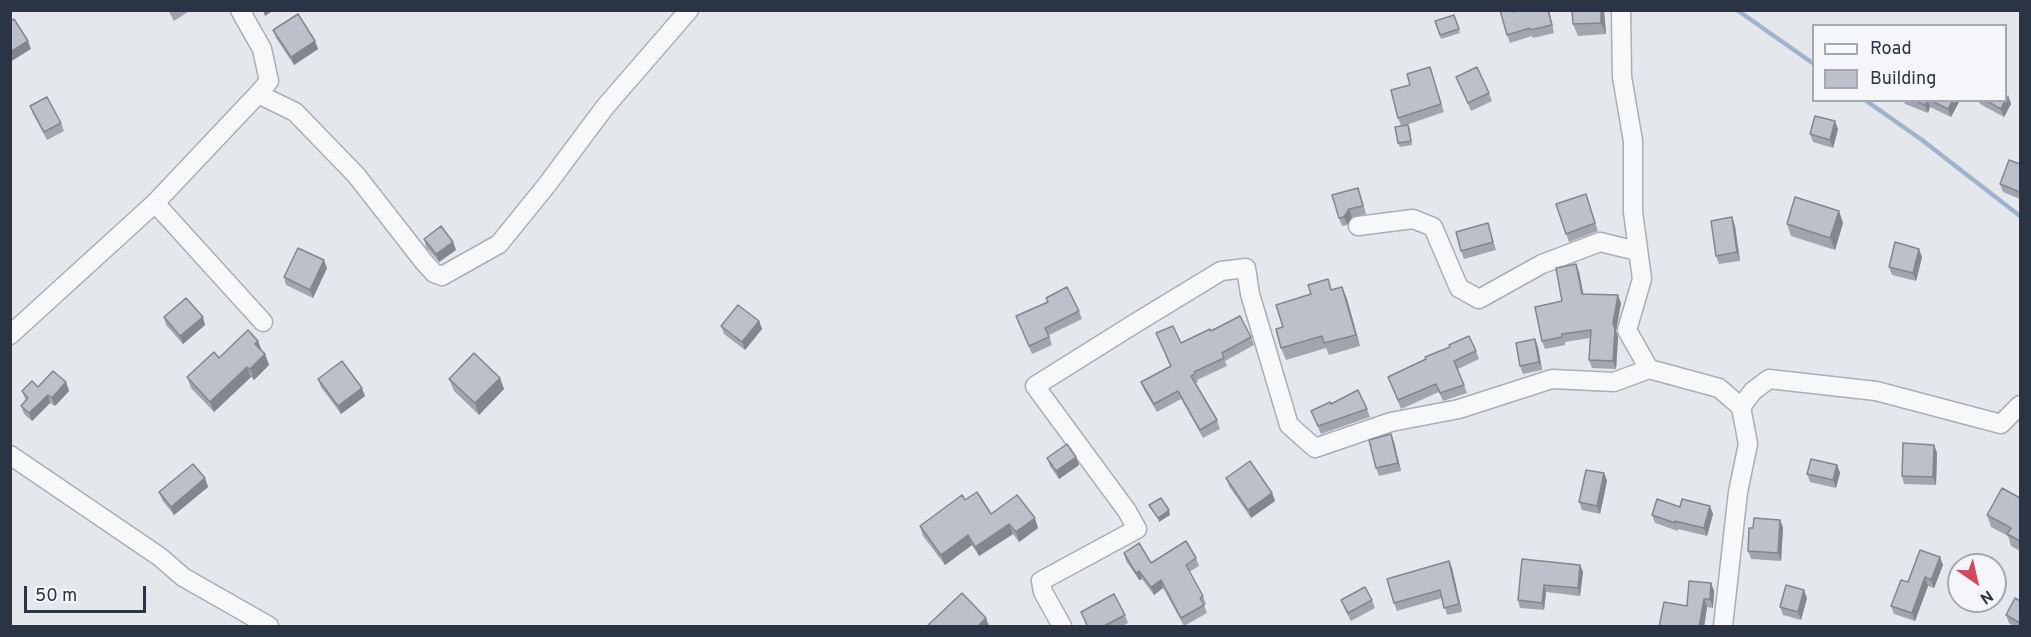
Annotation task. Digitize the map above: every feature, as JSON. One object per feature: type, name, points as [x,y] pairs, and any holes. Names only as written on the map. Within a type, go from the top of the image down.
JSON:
[{"type":"street","points":[[10,335],[155,203],[269,81],[262,49],[240,10]]},
{"type":"street","points":[[258,94],[295,112],[356,176],[424,262],[434,273],[442,276],[500,244],[605,107],[689,10]]},
{"type":"street","points":[[1621,10],[1622,77],[1633,141],[1633,212],[1642,279],[1627,330],[1649,369]]},
{"type":"street","points":[[155,203],[263,322]]},
{"type":"street","points":[[1358,226],[1413,219],[1433,227],[1459,288],[1479,299],[1542,264],[1600,242],[1637,251]]},
{"type":"street","points":[[1062,627],[1043,592],[1041,581],[1137,529],[1127,511],[1035,386],[1221,271],[1246,268],[1250,294],[1289,424],[1315,448],[1391,422],[1459,409],[1551,379],[1614,382],[1649,369],[1719,388],[1741,407],[1748,444],[1738,492],[1723,627]]},
{"type":"street","points":[[1741,407],[1753,391],[1769,379],[1876,391],[2001,424],[2020,405]]},
{"type":"street","points":[[10,454],[160,556],[183,577],[269,627]]},
{"type":"building","points":[[1500,10],[1513,10],[1513,12],[1548,10],[1552,25],[1530,30],[1530,28],[1507,35]]},
{"type":"building","points":[[1572,10],[1601,10],[1601,23],[1573,24]]},
{"type":"building","points":[[298,14],[315,41],[291,57],[273,30]]},
{"type":"building","points":[[1454,15],[1459,29],[1440,35],[1435,21]]},
{"type":"building","points":[[14,19],[28,41],[10,52],[10,21]]},
{"type":"building","points":[[1430,67],[1441,104],[1398,118],[1391,90],[1410,85],[1407,74]]},
{"type":"building","points":[[1477,67],[1489,93],[1468,103],[1456,77]]},
{"type":"building","points":[[47,97],[61,123],[44,132],[30,106]]},
{"type":"building","points":[[1934,102],[1952,102],[1948,109]]},
{"type":"building","points":[[1989,102],[2004,102],[2001,109]]},
{"type":"building","points":[[1815,116],[1835,121],[1830,140],[1810,134]]},
{"type":"building","points":[[1408,125],[1411,141],[1398,143],[1395,127]]},
{"type":"building","points":[[2009,160],[2020,164],[2020,192],[2000,184]]},
{"type":"building","points":[[1358,188],[1363,206],[1349,209],[1344,217],[1339,218],[1332,195]]},
{"type":"building","points":[[1586,194],[1595,223],[1566,234],[1556,204]]},
{"type":"building","points":[[1795,197],[1839,211],[1830,238],[1787,224]]},
{"type":"building","points":[[1732,217],[1737,252],[1716,256],[1711,221]]},
{"type":"building","points":[[1488,223],[1493,242],[1461,251],[1456,232]]},
{"type":"building","points":[[441,226],[453,242],[436,254],[424,239]]},
{"type":"building","points":[[1895,242],[1919,249],[1913,273],[1889,267]]},
{"type":"building","points":[[298,248],[324,260],[310,290],[284,277]]},
{"type":"building","points":[[1576,264],[1582,294],[1618,295],[1613,323],[1615,329],[1613,361],[1589,360],[1591,330],[1562,334],[1562,337],[1542,341],[1535,307],[1562,301],[1556,268]]},
{"type":"building","points":[[1328,279],[1331,290],[1342,287],[1356,335],[1324,343],[1322,336],[1281,348],[1276,329],[1283,327],[1276,305],[1311,294],[1308,285]]},
{"type":"building","points":[[1067,287],[1079,311],[1045,328],[1049,337],[1029,346],[1016,316],[1048,302],[1046,298]]},
{"type":"building","points":[[186,298],[203,317],[180,336],[164,317]]},
{"type":"building","points":[[738,305],[759,321],[742,342],[721,326]]},
{"type":"building","points":[[1240,316],[1251,337],[1222,353],[1224,358],[1194,372],[1195,374],[1191,376],[1217,420],[1200,430],[1178,391],[1154,404],[1141,382],[1171,366],[1156,333],[1173,326],[1181,343]]},
{"type":"building","points":[[248,330],[258,341],[255,344],[265,354],[250,369],[247,367],[210,402],[187,377],[214,352],[219,358]]},
{"type":"building","points":[[1469,336],[1476,351],[1454,361],[1464,385],[1440,393],[1436,384],[1398,400],[1388,377]]},
{"type":"building","points":[[1535,339],[1539,362],[1520,366],[1516,343]]},
{"type":"building","points":[[474,353],[500,378],[475,403],[449,379]]},
{"type":"building","points":[[342,361],[362,388],[338,406],[318,379]]},
{"type":"building","points":[[53,371],[66,382],[52,398],[48,395],[29,413],[21,406],[28,398],[22,391],[32,381],[38,387]]},
{"type":"building","points":[[1358,390],[1367,409],[1318,426],[1311,411]]},
{"type":"building","points":[[1391,434],[1398,463],[1376,468],[1369,440]]},
{"type":"building","points":[[1903,443],[1934,445],[1933,477],[1902,476]]},
{"type":"building","points":[[1067,444],[1076,457],[1056,471],[1047,458]]},
{"type":"building","points":[[1811,459],[1837,465],[1833,480],[1807,474]]},
{"type":"building","points":[[1250,461],[1272,493],[1248,510],[1226,478]]},
{"type":"building","points":[[193,464],[205,478],[171,507],[159,492]]},
{"type":"building","points":[[1586,470],[1604,473],[1597,506],[1579,502]]},
{"type":"building","points":[[2002,488],[2020,498],[2020,541],[2007,534],[2011,528],[1987,515]]},
{"type":"building","points":[[977,492],[991,514],[1017,495],[1035,518],[1016,532],[1009,524],[975,547],[968,535],[941,555],[920,526],[962,495],[965,500]]},
{"type":"building","points":[[1161,498],[1169,510],[1158,518],[1149,505]]},
{"type":"building","points":[[1657,499],[1680,507],[1682,499],[1710,506],[1704,528],[1675,521],[1675,523],[1652,515]]},
{"type":"building","points":[[1754,518],[1780,520],[1778,553],[1748,551],[1749,528],[1753,528]]},
{"type":"building","points":[[1186,541],[1196,558],[1186,565],[1203,596],[1200,598],[1204,605],[1181,618],[1161,580],[1151,587],[1139,571],[1136,573],[1124,553],[1139,543],[1151,563]]},
{"type":"building","points":[[1920,550],[1940,557],[1931,580],[1925,577],[1912,613],[1891,606],[1901,580],[1908,582]]},
{"type":"building","points":[[1522,559],[1580,565],[1578,588],[1544,585],[1542,603],[1518,600]]},
{"type":"building","points":[[1449,561],[1459,604],[1444,608],[1440,590],[1394,603],[1387,579]]},
{"type":"building","points":[[1689,581],[1711,583],[1710,599],[1704,599],[1699,627],[1659,627],[1664,602],[1687,606]]},
{"type":"building","points":[[1786,585],[1804,590],[1798,612],[1780,607]]},
{"type":"building","points":[[1365,587],[1372,600],[1348,613],[1341,600]]},
{"type":"building","points":[[962,593],[986,618],[977,627],[926,627]]},
{"type":"building","points":[[1114,594],[1125,615],[1102,627],[1088,627],[1081,612]]},
{"type":"building","points":[[2015,598],[2020,601],[2020,623],[2006,615]]},
{"type":"waterway","points":[[1737,10],[1812,63]]},
{"type":"waterway","points":[[1868,102],[1922,140],[2020,216]]}]
